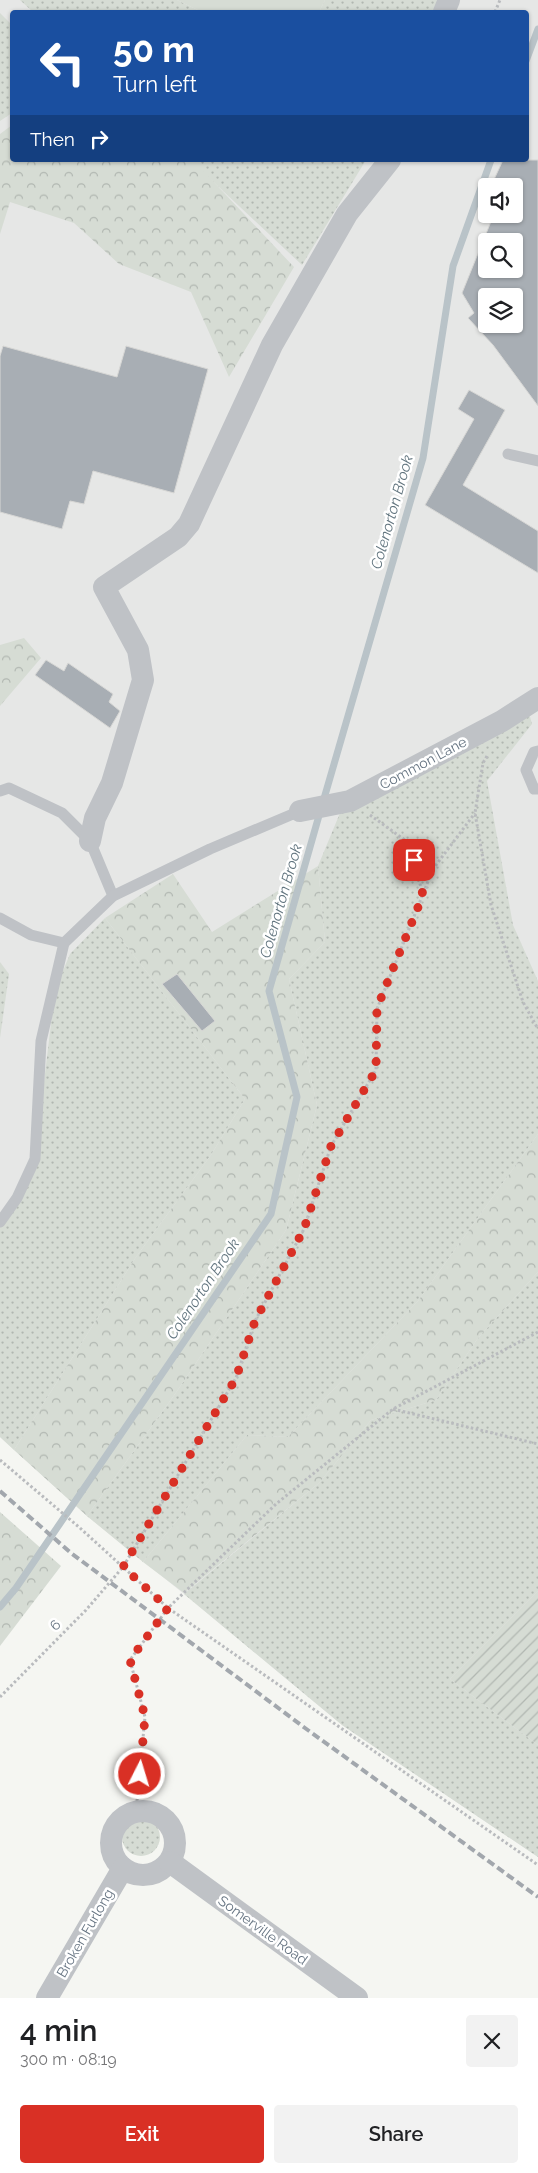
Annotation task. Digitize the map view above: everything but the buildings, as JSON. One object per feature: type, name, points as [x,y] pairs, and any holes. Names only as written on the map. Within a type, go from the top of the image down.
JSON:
[{"type":"street","points":[[90,841],[95,818],[112,782],[143,680],[138,650],[104,588],[178,537],[189,524],[272,345],[347,214],[388,162]]},
{"type":"street","name":"Common Lane","points":[[300,811],[350,801],[502,721],[538,698]]},
{"type":"street","points":[[136,1812],[154,1812],[162,1816],[170,1824],[175,1839],[175,1848],[170,1862],[154,1874],[132,1873],[123,1868],[113,1853],[112,1838],[118,1823],[127,1815],[136,1812]]},
{"type":"street","name":"Somerville Road","points":[[170,1862],[357,1998]]},
{"type":"street","name":"Broken Furlong","points":[[47,1998],[123,1868]]},
{"type":"lane","points":[[508,454],[538,461]]},
{"type":"lane","points":[[538,751],[534,752],[526,770],[534,789],[538,789]]},
{"type":"lane","points":[[0,791],[8,788],[62,814],[90,841],[113,896]]},
{"type":"lane","points":[[0,1222],[17,1198],[35,1159],[41,1041],[64,943],[113,896],[210,848],[300,811]]},
{"type":"lane","points":[[0,918],[31,935],[64,943]]},
{"type":"path","points":[[487,755],[483,764],[475,813],[490,905],[523,1002],[538,1029]]},
{"type":"path","points":[[350,801],[409,843],[423,895]]},
{"type":"path","name":"6","points":[[0,1697],[86,1610],[123,1567],[236,1378],[255,1321],[304,1229],[331,1146],[376,1070],[377,1008],[433,869],[475,813]]},
{"type":"path","points":[[136,1812],[145,1717],[130,1660],[168,1608],[276,1504],[393,1409],[538,1332]]},
{"type":"path","points":[[393,1409],[538,1444]]},
{"type":"path","points":[[0,1460],[77,1525],[168,1608],[538,1865]]},
{"type":"shaded area","points":[[0,0],[538,0],[538,1857],[342,1725],[87,1516],[0,1437]]},
{"type":"green space","points":[[20,0],[177,0],[198,10],[31,10]]},
{"type":"green space","points":[[177,0],[325,0],[320,10],[198,10]]},
{"type":"green space","points":[[325,0],[438,0],[435,10],[320,10]]},
{"type":"green space","points":[[0,13],[10,23],[10,114],[0,121]]},
{"type":"green space","points":[[10,126],[10,162],[195,162],[294,267],[229,377],[191,292],[119,264],[74,223],[10,202],[0,234],[0,134]]},
{"type":"green space","points":[[192,162],[365,162],[302,265]]},
{"type":"green space","points":[[24,638],[41,658],[0,706],[0,645]]},
{"type":"green space","points":[[529,713],[532,724],[487,781],[513,925],[538,981],[538,1134],[418,1301],[288,1437],[247,1435],[143,1562],[87,1516],[175,1394],[286,1230],[317,1105],[289,979],[325,942],[318,866],[340,813]]},
{"type":"green space","points":[[318,866],[325,942],[289,979],[317,1105],[286,1230],[175,1394],[87,1516],[14,1450],[136,1257],[211,1155],[245,1099],[105,918],[173,874],[212,932]]},
{"type":"green space","points":[[105,918],[245,1099],[211,1155],[136,1257],[14,1450],[0,1437],[0,1216],[34,1166],[55,990],[70,954]]},
{"type":"green space","points":[[0,962],[9,974],[0,1038]]},
{"type":"green space","points":[[538,1134],[538,1272],[478,1338],[436,1400],[371,1420],[319,1483],[184,1593],[143,1562],[247,1435],[288,1437],[418,1301]]},
{"type":"green space","points":[[538,1272],[538,1591],[450,1679],[538,1745],[538,1857],[342,1725],[184,1594],[319,1483],[371,1420],[436,1400],[478,1338]]},
{"type":"green space","points":[[0,1512],[61,1566],[0,1646]]},
{"type":"green space","points":[[538,1591],[538,1745],[450,1679]]},
{"type":"green space","points":[[141,1818],[155,1823],[160,1837],[155,1851],[141,1856],[127,1851],[122,1837],[127,1823]]},
{"type":"waterway","name":"Colenorton Brook","points":[[529,53],[538,29]]},
{"type":"waterway","name":"Colenorton Brook","points":[[323,802],[423,458],[453,266],[490,162]]},
{"type":"waterway","name":"Colenorton Brook","points":[[0,1607],[16,1588],[271,1214],[297,1097],[269,991],[320,812]]},
{"type":"railway","points":[[0,1491],[71,1553],[305,1728],[538,1897]]},
{"type":"route","points":[[140,1774],[145,1717],[130,1660],[168,1608],[123,1567],[236,1378],[255,1321],[304,1229],[331,1146],[376,1070],[377,1008],[423,895],[414,860]]}]
